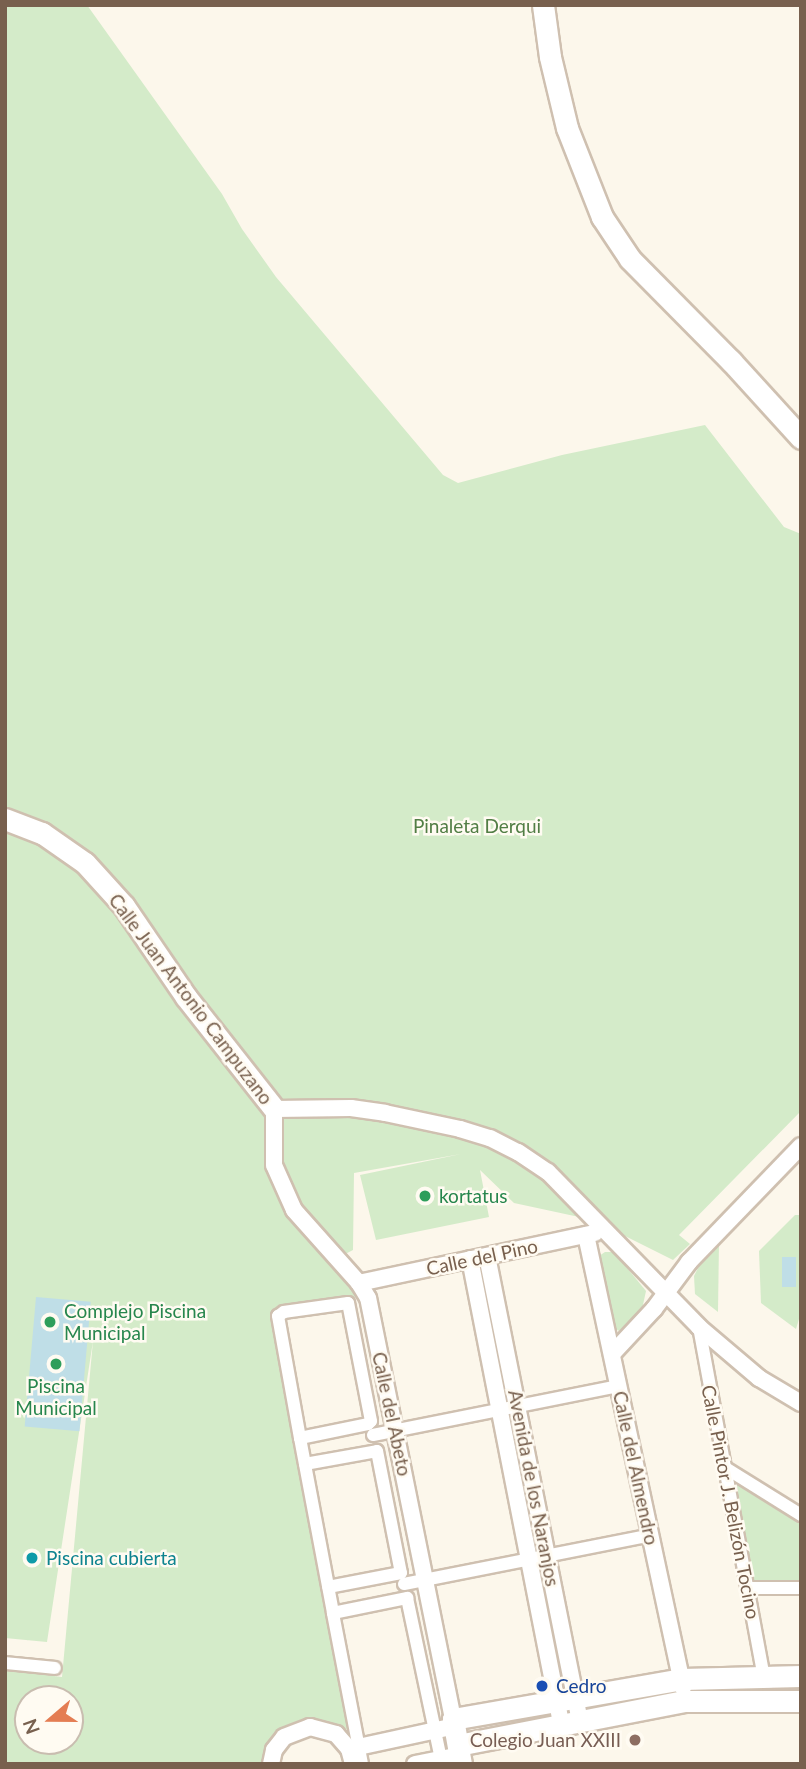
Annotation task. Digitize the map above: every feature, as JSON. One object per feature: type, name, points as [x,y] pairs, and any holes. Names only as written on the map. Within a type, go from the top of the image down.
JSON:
[{"type":"street","points":[[543,5],[550,57],[567,128],[602,217],[630,259],[731,361],[801,438]]},
{"type":"street","name":"Calle Juan Antonio Campuzano","points":[[5,819],[42,833],[85,863],[124,906],[186,997],[274,1109],[351,1108],[490,1138],[548,1172],[699,1327],[758,1378],[801,1403]]},
{"type":"street","name":"Calle del Abeto","points":[[274,1109],[274,1165],[294,1210],[359,1283],[368,1298],[426,1580],[451,1745]]},
{"type":"street","points":[[612,1354],[666,1294],[688,1262],[801,1146]]},
{"type":"street","name":"Calle del Pino","points":[[359,1283],[604,1231]]},
{"type":"street","name":"Calle del Almendro","points":[[586,1235],[685,1701]]},
{"type":"street","name":"Avenida de los Naranjos","points":[[487,1256],[547,1557],[566,1699]]},
{"type":"street","name":"Avenida de los Naranjos","points":[[470,1259],[530,1561],[571,1722]]},
{"type":"street","points":[[353,1753],[333,1613],[278,1316],[284,1312],[348,1303],[404,1585],[451,1745]]},
{"type":"street","name":"Calle Pintor J. Belizón Tocino","points":[[699,1327],[764,1677]]},
{"type":"street","points":[[373,1435],[619,1385]]},
{"type":"street","points":[[300,1437],[368,1424],[371,1421]]},
{"type":"street","points":[[305,1464],[377,1451]]},
{"type":"street","points":[[724,1467],[801,1515]]},
{"type":"street","points":[[333,1613],[404,1585],[651,1535]]},
{"type":"street","points":[[328,1587],[404,1585]]},
{"type":"street","points":[[747,1588],[801,1588]]},
{"type":"street","points":[[5,1663],[55,1668]]},
{"type":"street","points":[[415,1764],[451,1745],[566,1699],[681,1679],[801,1676]]},
{"type":"street","points":[[353,1753],[451,1745],[685,1701],[801,1701]]},
{"type":"street","points":[[271,1764],[278,1744],[301,1728],[328,1730],[362,1764]]},
{"type":"green space","name":"Pinaleta Derqui","points":[[5,5],[87,5],[222,194],[242,229],[276,277],[443,475],[458,483],[562,455],[705,425],[784,527],[801,534],[801,1111],[679,1235],[690,1244],[673,1260],[593,1220],[514,1203],[480,1170],[489,1217],[376,1240],[360,1175],[461,1154],[354,1173],[353,1250],[330,1262],[358,1297],[281,1310],[329,1586],[349,1730],[316,1720],[302,1720],[265,1764],[5,1764],[5,1670],[62,1677],[93,1341],[47,1642],[5,1638]]},
{"type":"green space","points":[[795,1215],[800,1215],[799,1319],[796,1329],[761,1303],[759,1251]]},
{"type":"green space","points":[[719,1242],[718,1312],[695,1294],[694,1276],[701,1262]]},
{"type":"green space","points":[[605,1252],[614,1252],[646,1291],[641,1314],[619,1331],[613,1327],[599,1256]]},
{"type":"green space","points":[[732,1477],[749,1491],[801,1521],[801,1581],[753,1581]]},
{"type":"water","points":[[782,1257],[796,1257],[796,1287],[782,1287]]},
{"type":"water","name":"Piscina Municipal","points":[[36,1297],[91,1302],[79,1431],[25,1427]]},
{"type":"place","name":"kortatus","points":[[425,1196]]},
{"type":"place","name":"Complejo Piscina Municipal","points":[[50,1322]]},
{"type":"place","name":"Piscina Municipal","points":[[56,1364]]},
{"type":"place","name":"Piscina cubierta","points":[[32,1558]]},
{"type":"place","name":"Cedro","points":[[542,1686]]},
{"type":"place","name":"Colegio Juan XXIII","points":[[635,1740]]}]
